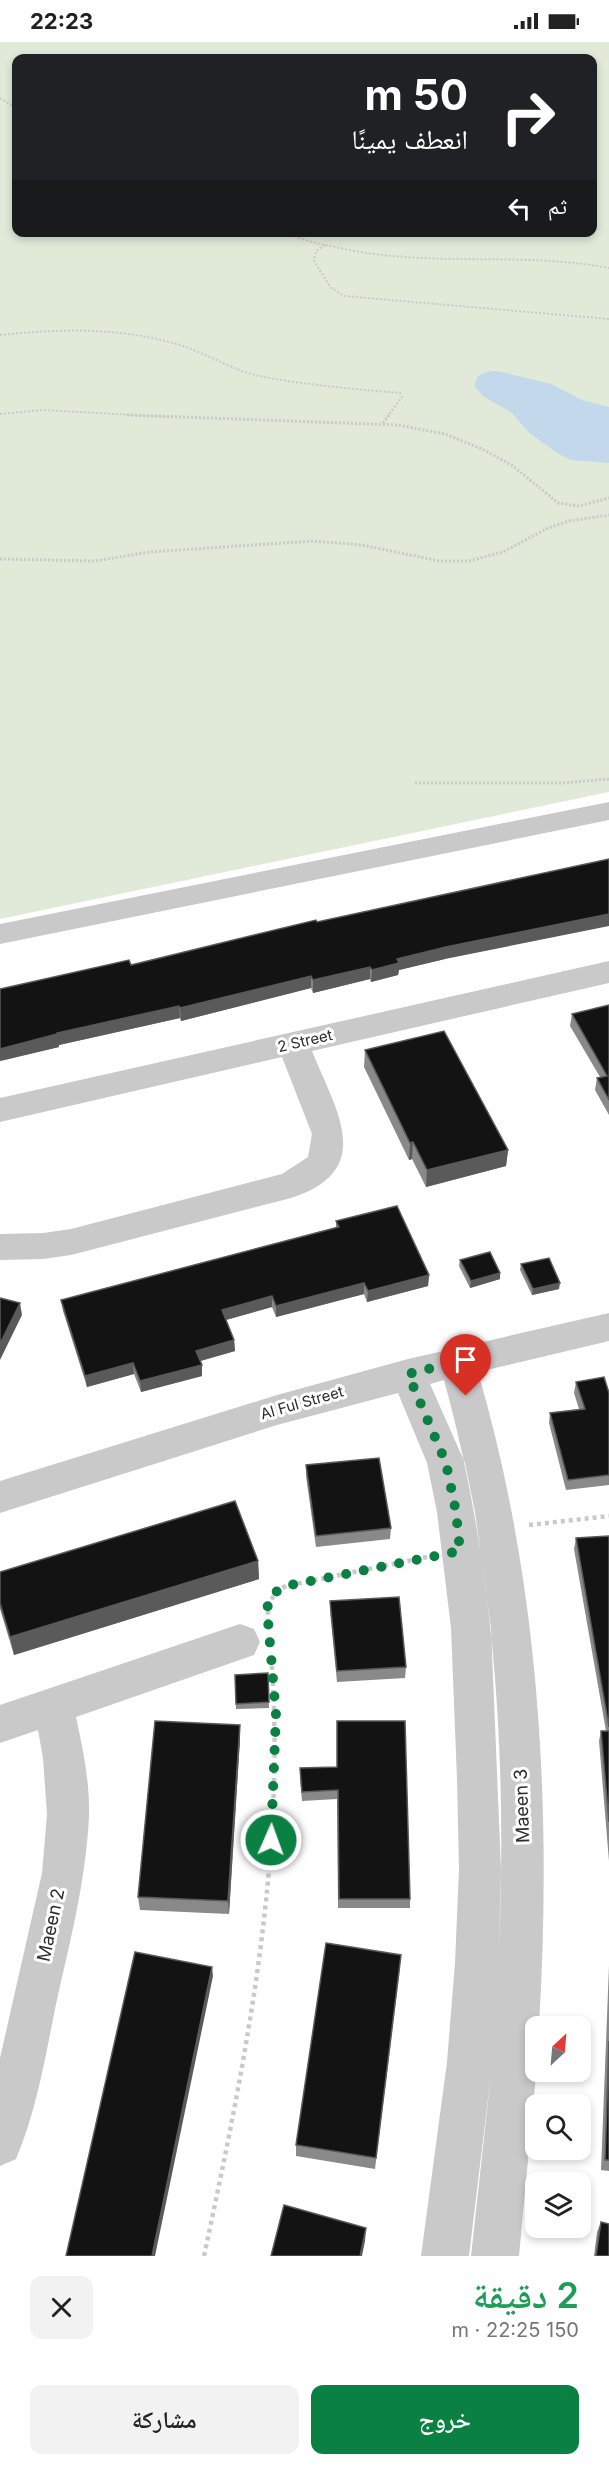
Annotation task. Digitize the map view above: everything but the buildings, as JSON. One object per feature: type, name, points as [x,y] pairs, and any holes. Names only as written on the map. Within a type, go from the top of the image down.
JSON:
[{"type":"street","points":[[0,934],[609,811]]},
{"type":"street","name":"2 Street","points":[[0,1110],[609,972]]},
{"type":"street","points":[[0,1247],[43,1246],[71,1242],[291,1185],[309,1177],[322,1164],[329,1150],[328,1134],[293,1044]]},
{"type":"street","name":"Al Ful Street","points":[[0,1497],[244,1420],[408,1374],[609,1327]]},
{"type":"street","name":"Maeen 3","points":[[457,1362],[483,1457],[498,1529],[516,1692],[522,1778],[521,1963],[515,2065],[495,2256]]},
{"type":"street","points":[[408,1374],[446,1463],[456,1512],[471,1628],[480,1869],[477,1963],[470,2062],[445,2256]]},
{"type":"street","points":[[0,1724],[260,1640]]},
{"type":"street","name":"Maeen 2","points":[[0,2143],[63,1873],[68,1814],[64,1758],[53,1705]]},
{"type":"path","points":[[296,237],[377,256],[403,259],[454,261],[551,258],[609,268]]},
{"type":"path","points":[[325,245],[316,251],[314,261],[331,288],[344,296],[609,319]]},
{"type":"path","points":[[0,334],[58,328],[107,331],[174,343],[260,376],[350,389],[400,393],[402,397],[383,423]]},
{"type":"path","points":[[0,414],[43,410],[115,415],[383,423],[445,434],[482,449],[519,471],[558,503],[578,506],[609,498]]},
{"type":"path","points":[[0,559],[67,562],[110,559],[149,552],[332,542],[362,544],[440,561],[469,561],[503,552],[548,528],[569,521],[609,516]]},
{"type":"path","points":[[416,783],[435,785],[568,783],[609,779]]},
{"type":"path","points":[[498,1529],[609,1516]]},
{"type":"path","points":[[204,2256],[235,2110],[257,1970],[271,1840],[276,1715],[260,1640],[269,1599],[276,1590],[286,1586],[460,1551]]},
{"type":"green space","points":[[0,42],[609,42],[609,792],[0,919]]},
{"type":"water","points":[[498,371],[551,384],[582,400],[609,407],[609,463],[571,460],[557,453],[529,433],[512,413],[484,397],[475,387],[475,382],[485,372]]},
{"type":"route","points":[[271,1840],[276,1715],[267,1609],[269,1599],[276,1590],[286,1586],[460,1551],[456,1512],[446,1463],[408,1374],[457,1362],[466,1396]]}]
